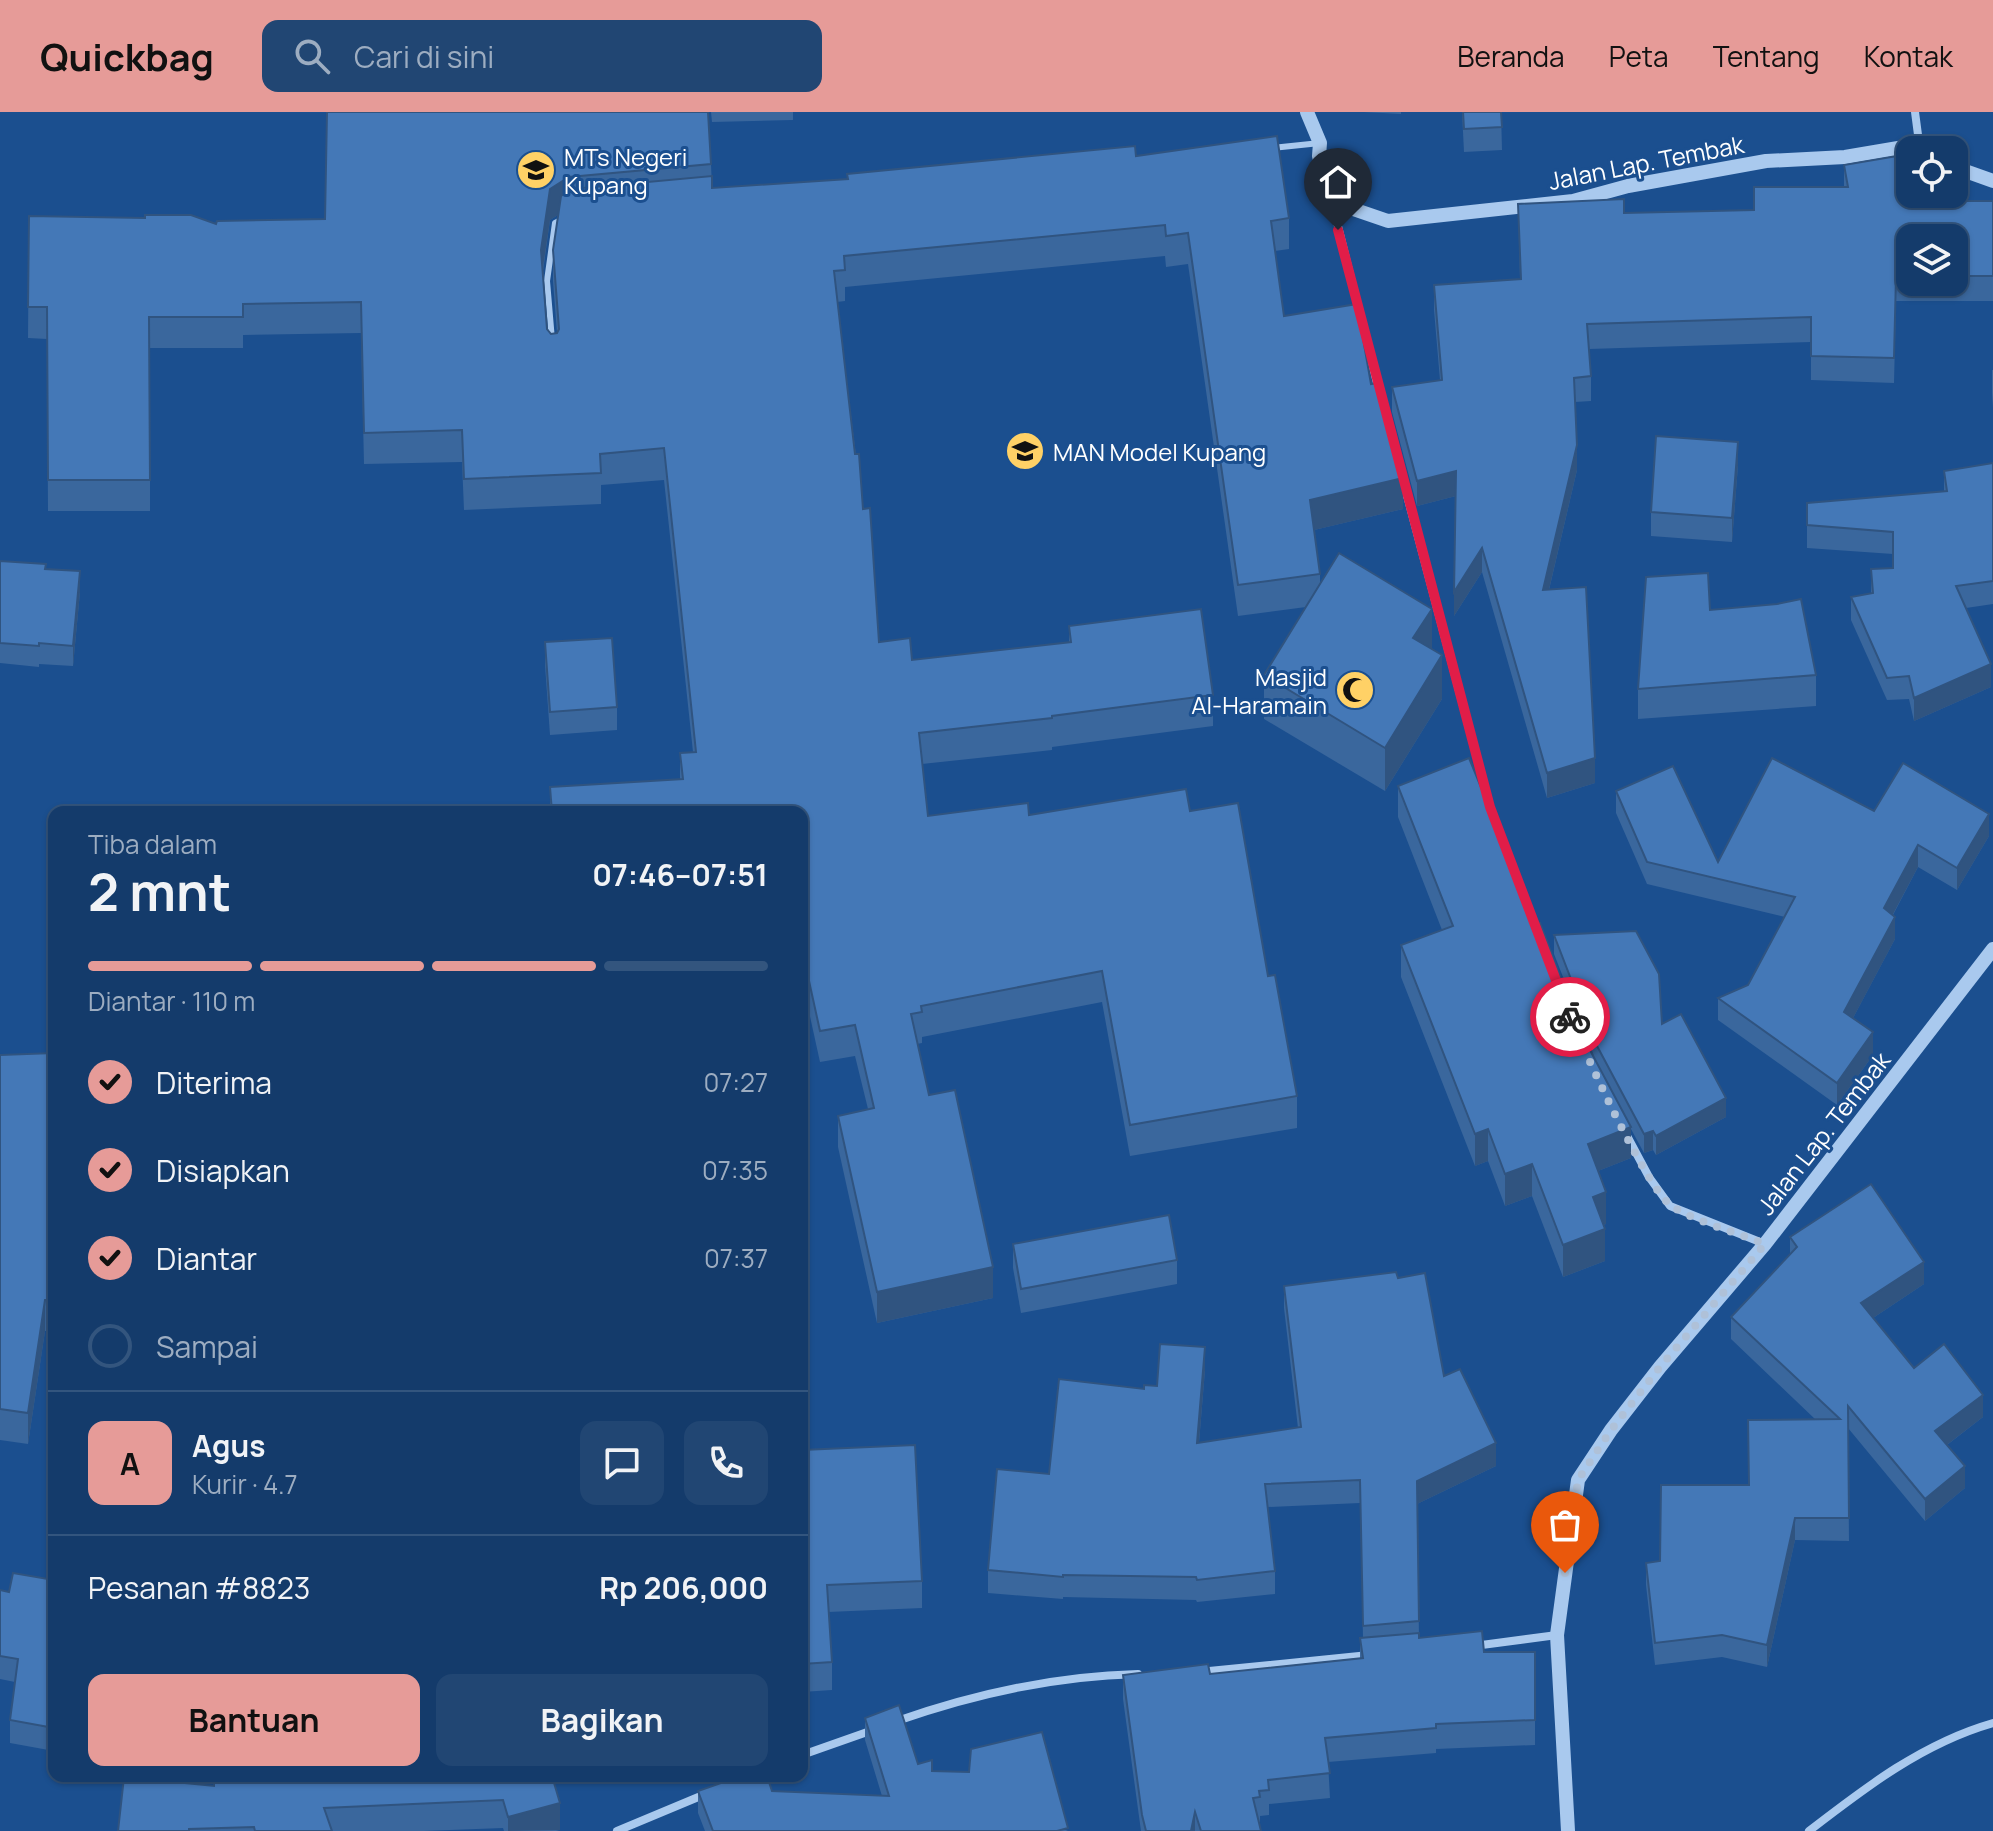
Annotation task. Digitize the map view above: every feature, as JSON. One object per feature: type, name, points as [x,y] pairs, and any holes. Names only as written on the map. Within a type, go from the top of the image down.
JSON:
[{"type":"street","points":[[1307,112],[1320,143],[1319,156],[1381,400]]},
{"type":"street","points":[[1915,112],[1916,136]]},
{"type":"street","name":"Jalan Lap. Tembak","points":[[1326,180],[1353,209],[1388,221],[1573,201],[1628,186],[1766,161],[1845,157],[1896,148]]},
{"type":"street","points":[[1968,172],[1993,181]]},
{"type":"street","points":[[1397,460],[1490,807],[1506,850]]},
{"type":"street","name":"Jalan Lap. Tembak","points":[[1568,1831],[1557,1635],[1578,1480],[1611,1430],[1660,1367],[1765,1244],[1993,949]]},
{"type":"street","points":[[1620,1121],[1649,1177],[1670,1206],[1765,1244]]},
{"type":"street","points":[[1464,1647],[1557,1635]]},
{"type":"street","points":[[1183,1672],[1374,1655]]},
{"type":"street","points":[[808,1753],[944,1704],[1028,1686],[1113,1674],[1155,1673]]},
{"type":"street","points":[[1809,1831],[1875,1781],[1925,1750],[1993,1723]]},
{"type":"street","points":[[617,1831],[724,1787]]},
{"type":"lane","points":[[1258,149],[1320,143]]},
{"type":"lane","points":[[552,344],[547,281],[550,250],[555,223],[570,214]]},
{"type":"building","points":[[327,112],[708,112],[711,164],[569,177],[550,189],[541,250],[547,329],[551,334],[559,329],[553,250],[561,196],[572,189],[712,176],[712,188],[848,179],[847,174],[1135,146],[1136,156],[1277,136],[1289,218],[1271,221],[1284,316],[1357,304],[1371,384],[1378,383],[1403,478],[1310,500],[1320,574],[1238,585],[1188,233],[1166,236],[1165,225],[844,256],[845,270],[834,271],[855,454],[859,454],[863,509],[870,508],[879,642],[910,638],[912,660],[1071,642],[1069,626],[1201,609],[1213,695],[919,733],[928,816],[1028,803],[1029,815],[1186,789],[1190,811],[1238,803],[1268,976],[1275,975],[1297,1096],[1130,1125],[1102,971],[921,1006],[922,1012],[911,1014],[929,1095],[955,1090],[993,1267],[877,1292],[838,1116],[874,1108],[855,1025],[820,1031],[808,976],[808,806],[552,806],[550,787],[683,779],[680,753],[696,752],[664,448],[600,454],[601,473],[464,479],[462,430],[364,433],[361,302],[243,304],[243,317],[149,317],[150,480],[48,480],[47,307],[28,307],[29,216],[145,218],[145,215],[191,215],[216,224],[217,221],[325,219]]},
{"type":"building","points":[[1463,112],[1501,112],[1502,127],[1464,129]]},
{"type":"building","points":[[1896,156],[1896,208],[1968,208],[1968,201],[1993,201],[1993,276],[1968,276],[1968,224],[1896,224],[1894,358],[1811,356],[1811,317],[1587,324],[1591,376],[1574,378],[1577,445],[1543,590],[1586,587],[1595,758],[1547,773],[1482,548],[1454,592],[1456,471],[1417,481],[1392,387],[1442,380],[1434,285],[1521,279],[1518,204],[1624,199],[1624,213],[1754,210],[1754,187],[1848,187],[1844,165]]},
{"type":"building","points":[[1656,436],[1738,442],[1732,518],[1651,512]]},
{"type":"building","points":[[1993,463],[1993,581],[1956,586],[1991,664],[1914,698],[1909,676],[1887,678],[1851,597],[1873,593],[1871,569],[1893,568],[1893,532],[1807,525],[1807,503],[1947,491],[1944,471]]},
{"type":"building","name":"Masjid Al-Haramain","points":[[1339,553],[1432,609],[1413,638],[1442,655],[1385,748],[1264,675]]},
{"type":"building","points":[[0,561],[46,564],[45,569],[80,571],[73,646],[0,643]]},
{"type":"building","points":[[1708,573],[1710,610],[1801,599],[1816,675],[1638,689],[1646,577]]},
{"type":"building","points":[[612,638],[617,707],[550,712],[545,642]]},
{"type":"building","points":[[1469,758],[1537,924],[1540,923],[1583,1037],[1631,1127],[1588,1144],[1606,1192],[1593,1197],[1605,1229],[1563,1245],[1532,1164],[1505,1174],[1488,1129],[1475,1134],[1401,945],[1453,926],[1398,786]]},
{"type":"building","points":[[1772,758],[1874,811],[1903,763],[1989,814],[1957,868],[1918,845],[1884,908],[1895,917],[1844,1012],[1873,1032],[1837,1083],[1718,998],[1748,985],[1795,897],[1647,862],[1616,791],[1673,766],[1718,862]]},
{"type":"building","points":[[1636,931],[1659,974],[1662,1024],[1681,1014],[1726,1098],[1656,1136],[1653,1131],[1644,1134],[1596,1044],[1554,935]]},
{"type":"building","points":[[48,1053],[48,1300],[45,1300],[28,1413],[0,1409],[0,1055]]},
{"type":"building","points":[[1871,1184],[1924,1262],[1861,1303],[1914,1368],[1944,1344],[1983,1395],[1935,1431],[1965,1466],[1925,1499],[1848,1406],[1849,1518],[1795,1518],[1767,1645],[1722,1635],[1655,1643],[1646,1563],[1660,1561],[1661,1485],[1749,1485],[1748,1420],[1840,1419],[1731,1317],[1797,1247],[1790,1237]]},
{"type":"building","points":[[1169,1215],[1177,1260],[1021,1289],[1013,1244]]},
{"type":"building","points":[[1396,1272],[1398,1278],[1425,1273],[1444,1376],[1460,1369],[1496,1443],[1417,1481],[1419,1621],[1363,1626],[1360,1480],[1265,1484],[1275,1571],[1197,1580],[1196,1577],[1063,1577],[988,1570],[997,1469],[1049,1474],[1059,1379],[1144,1389],[1144,1385],[1157,1386],[1160,1344],[1205,1347],[1197,1443],[1301,1427],[1284,1286]]},
{"type":"building","points":[[915,1445],[922,1581],[827,1585],[832,1662],[808,1664],[808,1450]]},
{"type":"building","points":[[13,1573],[48,1579],[48,1727],[10,1720],[18,1659],[0,1656],[0,1590],[9,1592]]},
{"type":"building","points":[[1482,1631],[1484,1652],[1535,1652],[1535,1720],[1436,1724],[1436,1728],[1325,1738],[1330,1773],[1268,1780],[1269,1790],[1259,1791],[1260,1797],[1253,1798],[1261,1831],[1201,1831],[1195,1812],[1191,1831],[1146,1831],[1123,1675],[1208,1664],[1210,1674],[1363,1658],[1360,1638],[1419,1633],[1419,1638]]},
{"type":"building","points":[[899,1705],[918,1764],[932,1760],[932,1771],[969,1772],[971,1749],[1042,1732],[1068,1828],[1057,1831],[713,1831],[698,1791],[724,1782],[769,1782],[772,1791],[889,1796],[865,1718]]},
{"type":"building","points":[[123,1782],[214,1786],[214,1782],[554,1782],[560,1803],[508,1817],[503,1800],[324,1808],[332,1831],[255,1831],[254,1827],[118,1831]]},
{"type":"way so far","points":[[1565,1573],[1578,1480],[1611,1430],[1660,1367],[1765,1244],[1670,1206],[1649,1177],[1590,1066],[1570,1017]]},
{"type":"place","name":"MTs Negeri Kupang","points":[[536,170]]},
{"type":"place","name":"MAN Model Kupang","points":[[1025,451]]},
{"type":"place","name":"Masjid Al-Haramain","points":[[1355,690]]},
{"type":"route","points":[[1338,230],[1490,807],[1570,1017]]}]
